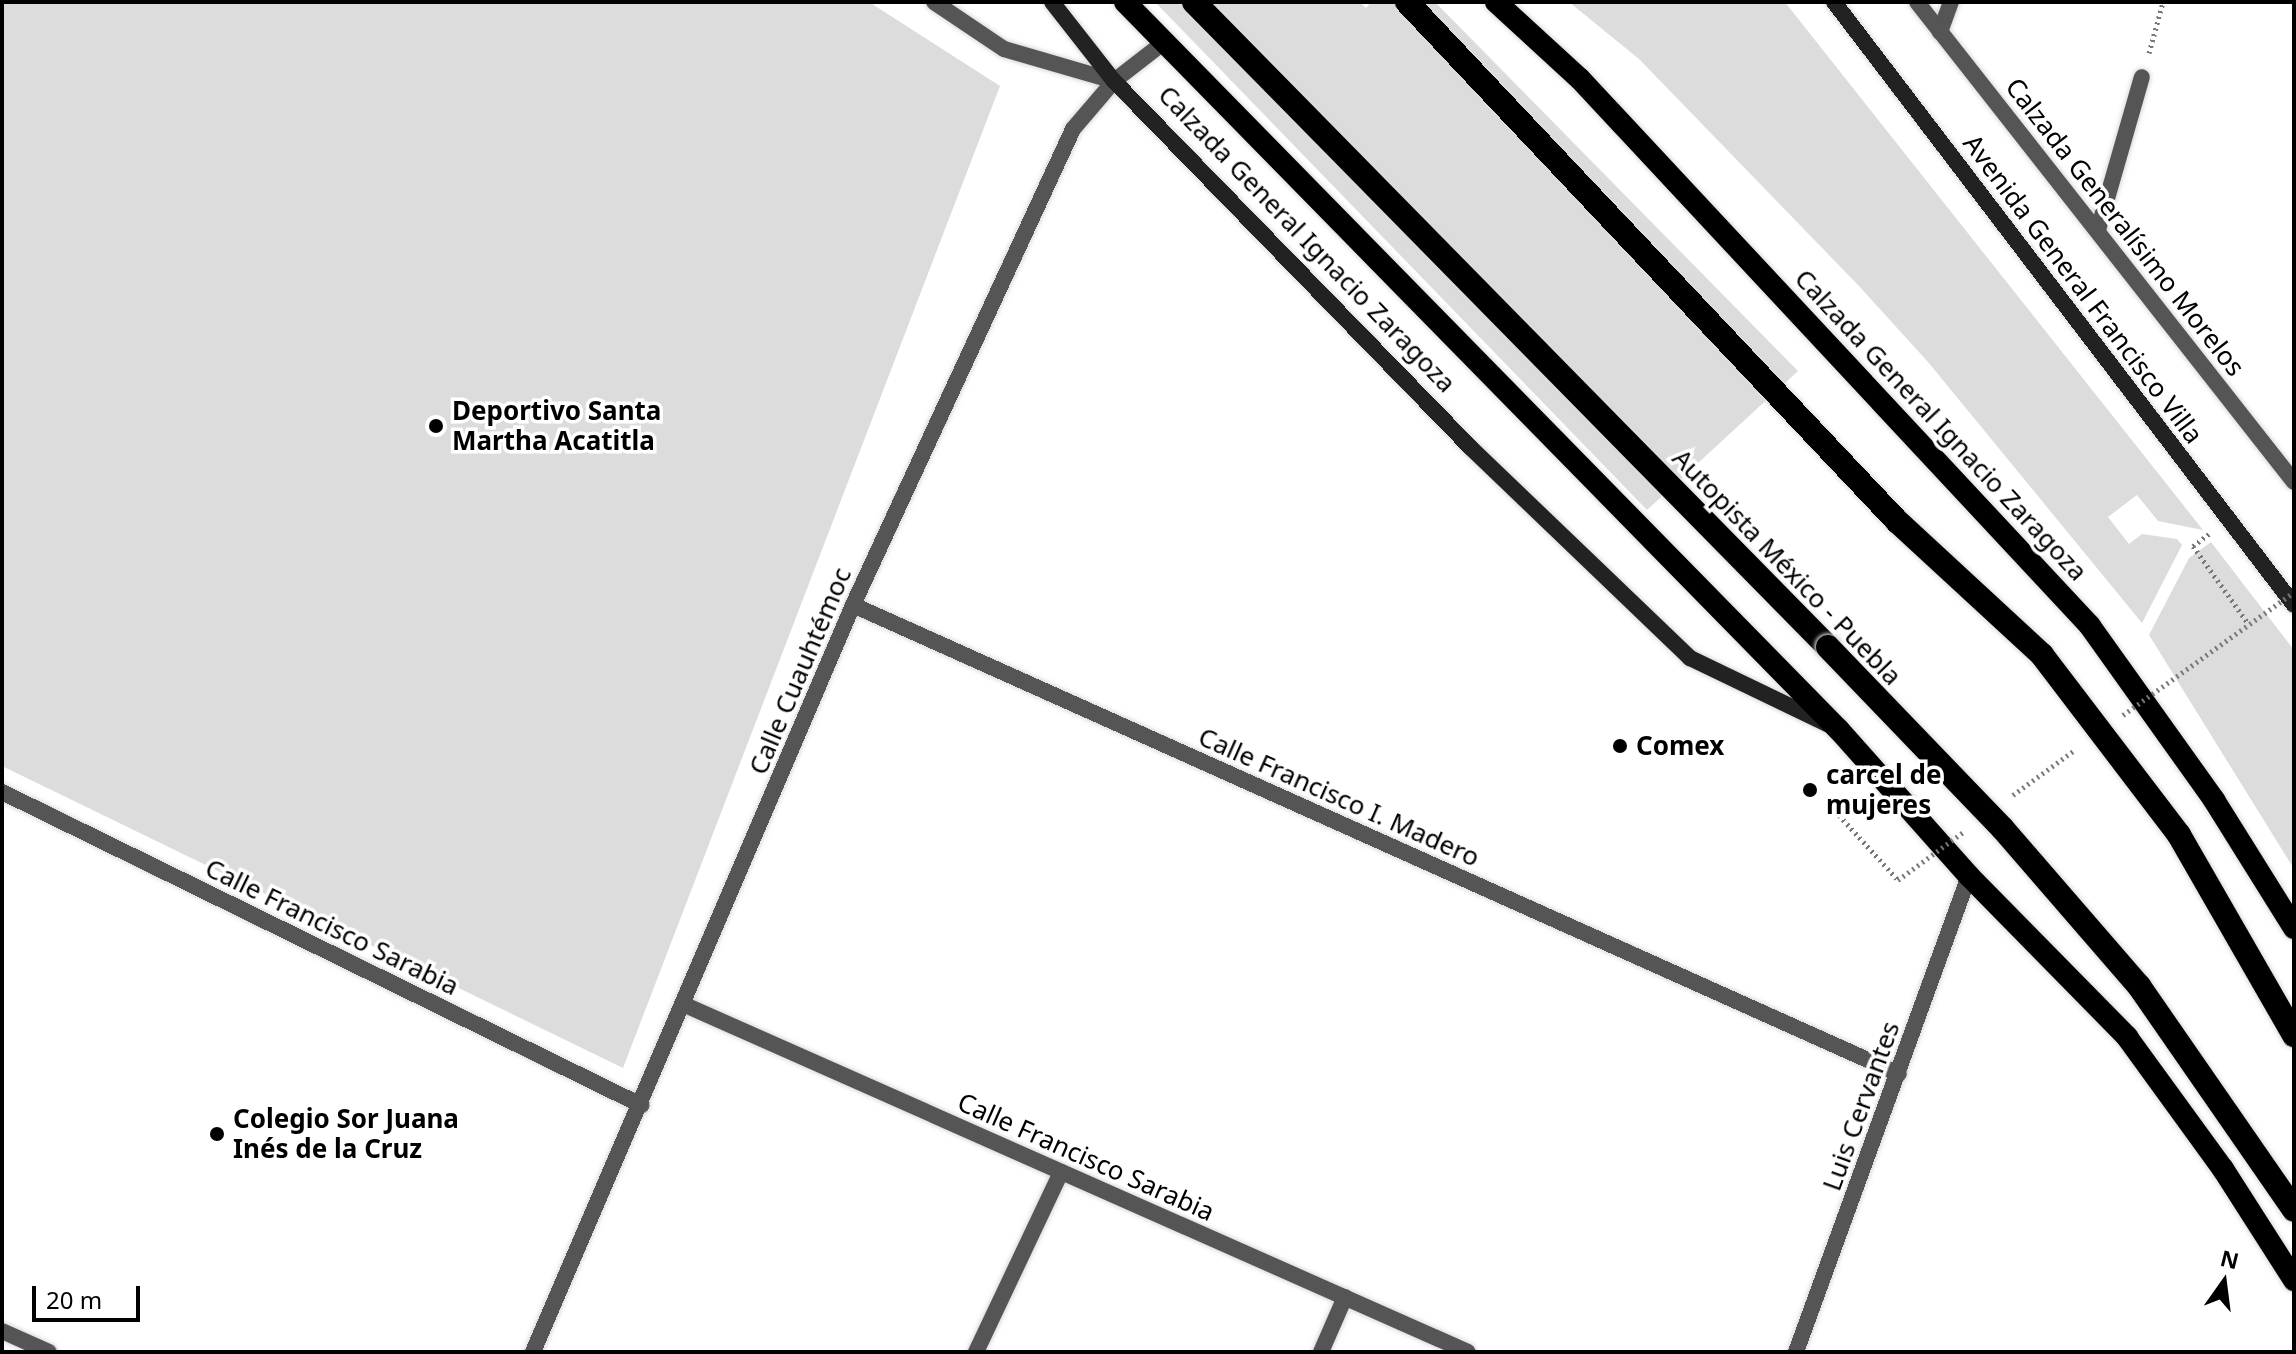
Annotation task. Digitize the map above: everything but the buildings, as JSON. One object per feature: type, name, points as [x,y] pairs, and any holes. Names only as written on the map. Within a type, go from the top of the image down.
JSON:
[{"type":"highway","name":"Calzada General Ignacio Zaragoza","points":[[1125,2],[1839,730],[1969,876],[2127,1037],[2223,1169],[2294,1280]]},
{"type":"highway","name":"Autopista México - Puebla","points":[[1194,2],[2003,829],[2139,986],[2294,1210]]},
{"type":"highway","points":[[1407,2],[1897,521],[2042,655],[2179,835],[2294,1035]]},
{"type":"highway","name":"Calzada General Ignacio Zaragoza","points":[[1496,2],[1580,79],[2090,626],[2214,800],[2294,928]]},
{"type":"main road","name":"Calzada General Ignacio Zaragoza","points":[[1052,2],[1114,81],[1470,447],[1690,658],[1839,730]]},
{"type":"main road","name":"Avenida General Francisco Villa","points":[[1834,2],[2294,605]]},
{"type":"street","points":[[934,2],[1004,49],[1114,81]]},
{"type":"street","name":"Calzada Generalísimo Morelos","points":[[1917,2],[2294,482]]},
{"type":"street","points":[[1940,32],[1951,2]]},
{"type":"street","name":"Calle Cuauhtémoc","points":[[533,1352],[685,1005],[853,605],[1073,129],[1114,81],[1163,43]]},
{"type":"street","points":[[2098,230],[2142,77]]},
{"type":"street","name":"Calle Francisco I. Madero","points":[[853,605],[1899,1074]]},
{"type":"street","name":"Calle Francisco Sarabia","points":[[2,792],[641,1105]]},
{"type":"street","name":"Luis Cervantes","points":[[1796,1352],[1969,876]]},
{"type":"street","name":"Calle Francisco Sarabia","points":[[685,1005],[1468,1352]]},
{"type":"street","points":[[976,1352],[1061,1172]]},
{"type":"street","points":[[1321,1352],[1345,1297]]},
{"type":"street","points":[[2,1331],[49,1352]]},
{"type":"path","points":[[2142,77],[2163,2]]},
{"type":"path","points":[[2193,546],[2248,623]]},
{"type":"path","points":[[1839,815],[1898,880]]},
{"type":"shaded area","name":"Deportivo Santa Martha Acatitla","points":[[2,2],[869,2],[1000,86],[623,1068],[2,766]]},
{"type":"shaded area","points":[[1155,2],[1360,2],[1366,8],[1371,2],[1435,2],[1798,371],[1647,510]]},
{"type":"shaded area","points":[[1569,2],[1784,2],[1788,6],[2203,530],[2158,521],[2137,495],[2108,517],[2129,544],[2142,534],[2177,539],[2182,545],[2142,623],[1928,362],[1858,285],[1639,59]]},
{"type":"shaded area","points":[[2211,542],[2294,650],[2294,869],[2149,635],[2189,558]]},
{"type":"place","name":"Deportivo Santa Martha Acatitla","points":[[436,426]]},
{"type":"place","name":"Comex","points":[[1620,746]]},
{"type":"place","name":"carcel de mujeres","points":[[1810,790]]},
{"type":"place","name":"Colegio Sor Juana Inés de la Cruz","points":[[217,1134]]}]
